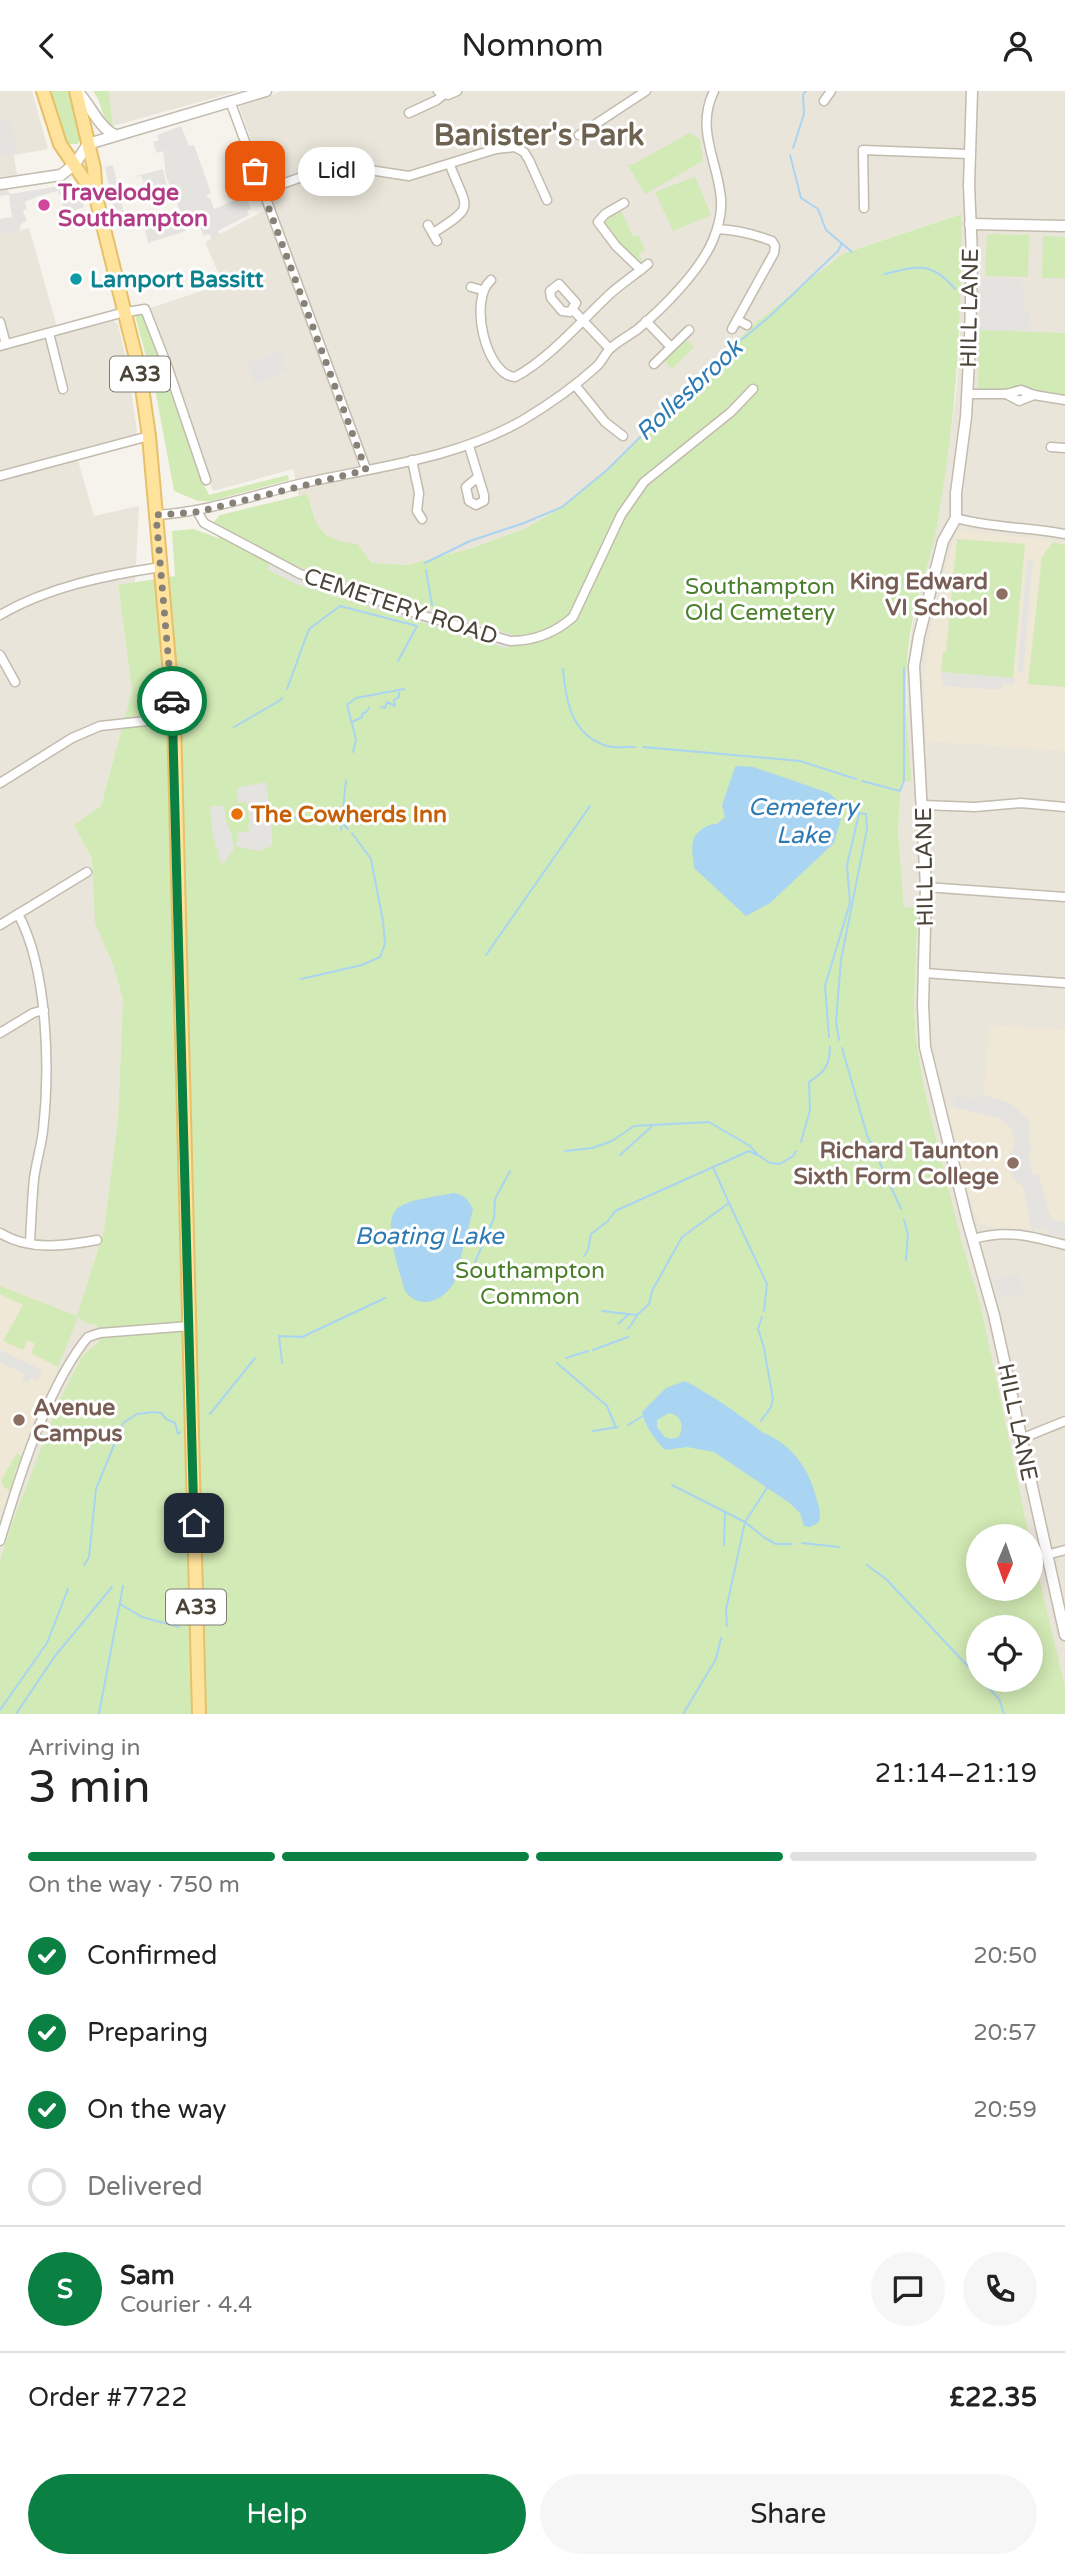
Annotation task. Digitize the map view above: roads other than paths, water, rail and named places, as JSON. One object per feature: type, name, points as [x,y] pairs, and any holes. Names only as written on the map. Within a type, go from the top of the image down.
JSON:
[{"type":"main road","name":"A33","points":[[43,91],[60,144],[96,197]]},
{"type":"main road","name":"A33","points":[[77,91],[95,174],[96,197],[140,373],[149,436],[174,718],[199,1714]]},
{"type":"street","points":[[77,91],[88,103],[103,128],[115,135]]},
{"type":"street","points":[[0,184],[61,175],[75,164],[88,144],[266,91]]},
{"type":"street","points":[[409,113],[437,100],[440,93],[457,91]]},
{"type":"street","points":[[579,135],[646,91]]},
{"type":"street","points":[[156,515],[197,512],[469,446],[524,419],[575,385],[601,363],[609,348],[646,321],[705,255],[717,229],[721,197],[707,137],[709,103],[714,91]]},
{"type":"street","points":[[824,101],[831,91]]},
{"type":"street","name":"HILL LANE","points":[[972,91],[969,154],[972,278],[967,394],[956,493],[956,518],[943,541],[915,655],[916,730],[923,805],[926,887],[923,1005],[926,1053],[972,1239],[994,1315],[1065,1635]]},
{"type":"street","points":[[230,101],[366,470]]},
{"type":"street","points":[[262,191],[335,165],[409,176],[496,149],[514,147],[524,152],[547,200]]},
{"type":"street","points":[[864,208],[863,150],[969,154]]},
{"type":"street","points":[[433,233],[465,210],[465,201],[450,165]]},
{"type":"street","points":[[530,192],[541,186]]},
{"type":"street","points":[[492,280],[482,290],[480,326],[498,366],[508,377],[515,377],[534,365],[612,292],[644,267],[616,246],[594,222],[624,203]]},
{"type":"street","points":[[970,224],[1065,226]]},
{"type":"street","points":[[717,229],[733,230],[772,240],[775,246],[774,253],[732,329]]},
{"type":"street","points":[[471,287],[482,290]]},
{"type":"street","points":[[0,322],[3,345],[145,309],[206,480]]},
{"type":"street","points":[[573,310],[609,348]]},
{"type":"street","points":[[737,320],[747,325]]},
{"type":"street","points":[[646,321],[671,347]]},
{"type":"street","points":[[654,364],[689,330]]},
{"type":"street","points":[[49,333],[64,382]]},
{"type":"street","points":[[575,385],[605,422],[623,436]]},
{"type":"street","name":"CEMETERY ROAD","points":[[197,512],[204,523],[300,574],[421,615],[510,641],[524,641],[562,627],[573,617],[621,515],[644,482],[731,412],[753,390]]},
{"type":"street","points":[[967,394],[1006,394],[1021,390],[1065,400]]},
{"type":"street","points":[[615,430],[622,422]]},
{"type":"street","points":[[0,476],[149,436]]},
{"type":"street","points":[[469,446],[478,477]]},
{"type":"street","points":[[1051,447],[1065,447]]},
{"type":"street","points":[[408,515],[420,515],[419,493],[412,460]]},
{"type":"street","points":[[956,518],[978,524],[1017,526],[1065,534]]},
{"type":"street","points":[[0,615],[57,590],[161,567]]},
{"type":"street","points":[[0,655],[15,682]]},
{"type":"street","points":[[0,676],[9,671]]},
{"type":"street","points":[[0,783],[72,738],[100,726],[174,718]]},
{"type":"street","points":[[923,805],[975,807],[1021,803],[1065,807]]},
{"type":"street","points":[[0,925],[87,871]]},
{"type":"street","points":[[926,887],[1065,897]]},
{"type":"street","points":[[18,914],[33,952],[44,1010],[43,1132],[34,1179],[30,1243]]},
{"type":"street","points":[[924,973],[1065,983]]},
{"type":"street","points":[[0,1033],[33,1013],[44,1010]]},
{"type":"street","points":[[0,1233],[30,1243],[59,1245],[97,1240]]},
{"type":"street","points":[[972,1239],[1004,1233],[1065,1245]]},
{"type":"street","points":[[0,1541],[54,1392],[68,1365],[88,1337],[100,1333],[190,1327]]},
{"type":"street","points":[[1023,1438],[1065,1421]]},
{"type":"street","points":[[1046,1555],[1065,1550]]},
{"type":"water","name":"Cemetery Lake","points":[[735,767],[753,767],[829,793],[838,801],[841,819],[834,843],[770,903],[746,916],[694,868],[692,852],[697,834],[725,817],[722,805]]},
{"type":"water","name":"Boating Lake","points":[[453,1193],[466,1198],[473,1210],[454,1283],[438,1299],[417,1301],[405,1291],[396,1259],[391,1234],[394,1213],[399,1207],[411,1202]]},
{"type":"water","points":[[685,1381],[723,1403],[784,1445],[797,1458],[810,1480],[820,1510],[818,1523],[810,1527],[804,1526],[800,1513],[791,1504],[714,1452],[687,1447],[665,1450],[651,1433],[642,1412],[666,1388]],"holes":[[[669,1413],[681,1422],[681,1429],[679,1437],[671,1439],[665,1437],[657,1427],[657,1420]]]},
{"type":"waterway","name":"Rollesbrook","points":[[793,148],[804,114],[803,95],[806,91]]},
{"type":"waterway","name":"Rollesbrook","points":[[790,155],[801,198],[818,209],[826,230],[852,252]]},
{"type":"waterway","name":"Rollesbrook","points":[[425,563],[470,541],[562,507],[607,470],[725,353],[769,317],[838,251],[842,243]]},
{"type":"waterway","points":[[885,274],[923,268],[939,274],[955,289]]},
{"type":"waterway","points":[[426,570],[432,605]]},
{"type":"waterway","points":[[287,689],[309,629],[340,606],[417,626],[398,661]]},
{"type":"waterway","points":[[862,781],[900,791],[904,781],[904,668]]},
{"type":"waterway","points":[[563,669],[569,705],[585,734],[607,746],[635,747]]},
{"type":"waterway","points":[[353,752],[356,739],[347,705],[356,698],[404,689]]},
{"type":"waterway","points":[[381,707],[385,708],[387,702],[395,706],[394,700],[399,697],[399,693]]},
{"type":"waterway","points":[[234,727],[282,698]]},
{"type":"waterway","points":[[352,722],[362,717],[369,708]]},
{"type":"waterway","points":[[643,747],[800,761],[856,779]]},
{"type":"waterway","points":[[341,830],[346,780]]},
{"type":"waterway","points":[[486,955],[590,806]]},
{"type":"waterway","points":[[839,1040],[836,1022],[841,960],[867,829],[866,814],[859,813]]},
{"type":"waterway","points":[[829,1037],[825,986],[850,903],[847,865],[859,814]]},
{"type":"waterway","points":[[280,816],[342,823],[348,829]]},
{"type":"waterway","points":[[301,979],[362,965],[380,957],[385,944],[371,859],[352,833]]},
{"type":"waterway","points":[[801,1142],[810,1110],[809,1082],[825,1068],[830,1047]]},
{"type":"waterway","points":[[842,1048],[867,1135],[901,1209]]},
{"type":"waterway","points":[[565,1151],[592,1148],[612,1141],[634,1126],[709,1122],[750,1146],[770,1163],[780,1164],[796,1151]]},
{"type":"waterway","points":[[620,1155],[651,1127]]},
{"type":"waterway","points":[[584,1256],[591,1234],[608,1221],[615,1211],[749,1151],[757,1155]]},
{"type":"waterway","points":[[602,1311],[637,1315],[649,1304],[652,1291],[682,1237],[729,1203],[713,1167]]},
{"type":"waterway","points":[[463,1273],[470,1274],[494,1218],[495,1199],[510,1171]]},
{"type":"waterway","points":[[729,1203],[767,1284],[764,1311]]},
{"type":"waterway","points":[[904,1220],[908,1234],[906,1260]]},
{"type":"waterway","points":[[282,1363],[279,1336],[302,1337],[385,1298]]},
{"type":"waterway","points":[[618,1324],[628,1315]]},
{"type":"waterway","points":[[628,1329],[637,1316]]},
{"type":"waterway","points":[[761,1421],[773,1399],[758,1329],[762,1317]]},
{"type":"waterway","points":[[593,1350],[628,1337]]},
{"type":"waterway","points":[[566,1358],[588,1351]]},
{"type":"waterway","points":[[210,1414],[255,1358]]},
{"type":"waterway","points":[[557,1363],[607,1406],[616,1428]]},
{"type":"waterway","points":[[84,1565],[89,1557],[96,1489],[123,1423],[137,1414],[161,1413],[175,1423],[178,1434],[181,1432]]},
{"type":"waterway","points":[[628,1425],[643,1416]]},
{"type":"waterway","points":[[593,1431],[618,1427]]},
{"type":"waterway","points":[[672,1485],[745,1522],[776,1544],[792,1544]]},
{"type":"waterway","points":[[727,1626],[726,1610],[745,1522],[767,1488]]},
{"type":"waterway","points":[[724,1545],[725,1512]]},
{"type":"waterway","points":[[802,1543],[839,1547]]},
{"type":"waterway","points":[[867,1565],[887,1580],[966,1664]]},
{"type":"waterway","points":[[99,1714],[123,1586]]},
{"type":"waterway","points":[[16,1714],[55,1656],[112,1587]]},
{"type":"waterway","points":[[0,1710],[47,1643],[68,1589]]},
{"type":"waterway","points":[[120,1604],[142,1617],[179,1627]]},
{"type":"waterway","points":[[683,1714],[716,1659],[721,1638]]},
{"type":"waterway","points":[[992,1692],[999,1699],[1004,1714]]},
{"type":"place","name":"Lidl","points":[[255,171]]},
{"type":"place","name":"Travelodge Southampton","points":[[44,205]]},
{"type":"place","name":"Lamport Bassitt","points":[[76,279]]},
{"type":"place","name":"King Edward VI School","points":[[1002,594]]},
{"type":"place","name":"The Cowherds Inn","points":[[237,814]]},
{"type":"place","name":"Richard Taunton Sixth Form College","points":[[1013,1163]]},
{"type":"place","name":"Avenue Campus","points":[[19,1420]]},
{"type":"district","name":"Banister's Park","points":[[539,135]]},
{"type":"park label","name":"Southampton Old Cemetery","points":[[760,599]]},
{"type":"park label","name":"Southampton Common","points":[[530,1283]]}]
